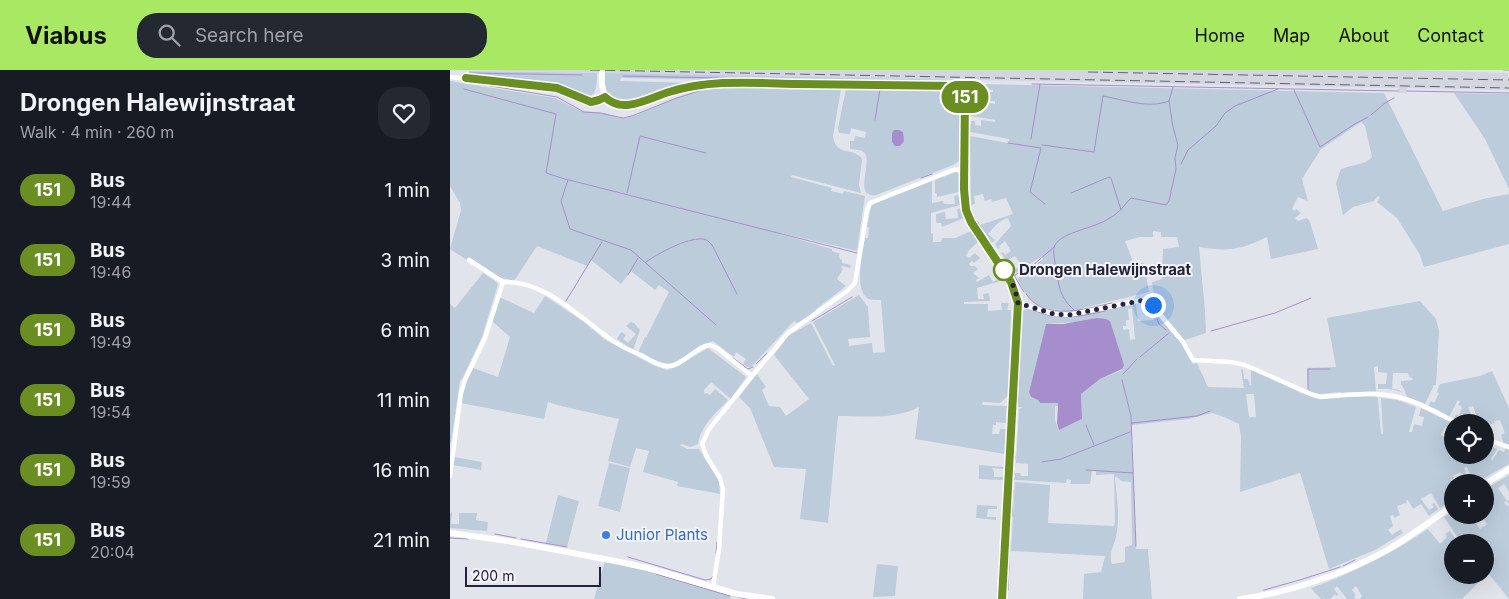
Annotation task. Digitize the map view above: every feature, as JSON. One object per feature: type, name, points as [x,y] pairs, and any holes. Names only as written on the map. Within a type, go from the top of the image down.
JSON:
[{"type":"street","points":[[601,73],[602,90],[605,97],[614,104],[626,106],[683,88],[727,82],[958,87],[963,91],[965,98],[965,202],[968,215],[1011,282],[1018,303],[1002,599]]},
{"type":"street","points":[[450,77],[557,88],[591,102],[605,97]]},
{"type":"street","points":[[713,587],[719,549],[723,489],[720,478],[706,457],[702,444],[709,429],[788,333],[847,291],[855,283],[867,210],[870,203],[878,198],[953,170],[964,169]]},
{"type":"street","points":[[470,260],[503,282],[517,284],[554,298],[615,342],[662,366],[672,366],[679,363],[698,349],[710,345],[717,348],[752,376]]},
{"type":"street","points":[[450,476],[458,406],[463,385],[485,338],[503,282]]},
{"type":"street","points":[[1018,303],[1054,314],[1069,315],[1138,301],[1147,301],[1153,305],[1182,342],[1193,360],[1238,363],[1321,397],[1372,394],[1401,398],[1444,416]]},
{"type":"street","points":[[1494,442],[1509,447]]},
{"type":"street","points":[[1494,478],[1509,469]]},
{"type":"street","points":[[1240,599],[1261,597],[1311,582],[1365,561],[1396,544],[1444,511]]},
{"type":"street","points":[[450,533],[615,560],[738,594],[772,599]]},
{"type":"shaded area","points":[[450,70],[1408,70],[1509,73],[1509,90],[1407,88],[1407,93],[1398,93],[1398,88]]},
{"type":"shaded area","points":[[469,71],[597,73],[594,92],[591,95],[586,95],[559,84],[469,74]]},
{"type":"shaded area","points":[[604,73],[970,80],[962,84],[621,78],[620,81],[695,83],[624,103],[613,99],[607,93]]},
{"type":"shaded area","points":[[450,81],[555,98],[581,111],[605,113],[619,118],[627,118],[639,114],[693,92],[726,87],[841,89],[833,136],[835,143],[841,150],[855,153],[862,159],[859,185],[861,193],[792,175],[791,177],[832,188],[831,191],[843,194],[844,191],[865,196],[857,251],[780,234],[832,249],[832,251],[840,254],[842,263],[851,265],[850,268],[842,266],[841,268],[843,269],[837,279],[846,286],[815,310],[817,311],[797,323],[794,321],[751,367],[743,364],[746,359],[736,352],[734,357],[713,341],[672,364],[662,363],[638,353],[669,292],[659,285],[655,290],[631,271],[621,284],[591,260],[587,266],[537,246],[514,281],[498,277],[469,257],[467,260],[450,249],[461,210],[460,203],[450,186]]},
{"type":"shaded area","points":[[982,84],[1384,93],[1443,211],[1483,199],[1509,194],[1509,244],[1424,267],[1420,255],[1397,218],[1377,202],[1380,197],[1378,196],[1374,201],[1353,207],[1343,215],[1336,183],[1341,169],[1362,163],[1372,157],[1365,126],[1361,122],[1321,149],[1302,179],[1308,201],[1298,197],[1292,209],[1295,211],[1296,209],[1301,213],[1295,218],[1298,221],[1307,218],[1310,222],[1318,249],[1271,259],[1267,237],[1234,249],[1199,247],[1206,333],[1185,340],[1182,339],[1170,326],[1159,307],[1152,282],[1162,279],[1163,249],[1179,247],[1177,237],[1161,237],[1161,232],[1153,231],[1153,237],[1140,237],[1125,241],[1134,264],[1144,263],[1149,292],[1083,308],[1084,312],[1048,309],[1030,299],[1017,279],[1043,259],[1042,256],[1017,273],[1014,270],[1021,265],[1015,256],[1008,260],[1008,263],[1001,253],[1003,252],[1005,255],[1011,251],[1005,241],[998,249],[995,244],[1011,226],[1008,218],[994,227],[988,234],[995,240],[992,243],[980,225],[1013,214],[1006,198],[992,202],[991,199],[985,201],[983,194],[974,196],[975,204],[971,205],[970,136],[1008,143],[1009,139],[970,132],[971,121],[975,121],[975,125],[981,126],[981,120],[995,122],[995,120],[971,116],[972,109],[983,110],[984,108],[980,107],[985,107],[985,102],[995,104],[995,101],[989,101],[990,92],[993,92],[993,90],[985,89]]},
{"type":"shaded area","points":[[846,89],[957,91],[960,93],[961,136],[959,161],[876,195],[869,195],[864,186],[867,159],[865,154],[861,150],[850,149],[850,141],[854,141],[855,136],[865,138],[866,132],[851,128],[850,134],[839,133],[838,128]]},
{"type":"shaded area","points":[[1454,93],[1509,94],[1509,189],[1485,139]]},
{"type":"shaded area","points":[[894,130],[903,132],[904,141],[900,146],[895,146],[892,142]]},
{"type":"shaded area","points":[[956,172],[959,174],[959,192],[937,197],[935,193],[935,180]]},
{"type":"shaded area","points":[[932,181],[932,203],[943,201],[944,204],[955,204],[954,196],[958,195],[960,205],[931,213],[933,242],[941,242],[942,238],[955,238],[971,231],[978,242],[966,255],[969,258],[975,253],[980,258],[974,263],[972,261],[969,264],[978,269],[973,273],[979,278],[976,280],[977,282],[989,275],[993,282],[998,279],[996,275],[999,273],[1004,280],[977,288],[978,299],[984,299],[983,294],[989,293],[990,301],[964,302],[964,304],[988,304],[988,311],[1002,310],[1001,303],[1009,303],[1007,310],[1011,310],[1009,395],[1000,403],[983,402],[982,405],[1007,406],[1006,423],[996,422],[996,425],[993,425],[992,434],[999,434],[1000,429],[1006,429],[1005,454],[915,439],[919,407],[889,416],[838,416],[828,523],[800,519],[806,469],[774,467],[750,408],[739,397],[757,374],[766,387],[762,390],[769,406],[780,407],[786,416],[809,399],[774,355],[788,336],[811,323],[833,366],[835,365],[813,322],[859,295],[868,307],[870,337],[848,339],[849,346],[872,343],[873,353],[885,352],[881,300],[869,299],[864,295],[860,280],[861,261],[865,238],[868,238],[869,228],[867,227],[871,206]]},
{"type":"shaded area","points":[[961,208],[964,218],[942,227],[941,223],[936,222],[936,214],[945,212],[946,219],[958,218],[957,209]]},
{"type":"shaded area","points":[[483,273],[498,284],[482,337],[460,381],[451,443],[450,304],[455,308]]},
{"type":"shaded area","points":[[545,296],[584,322],[604,339],[653,365],[667,370],[676,367],[708,348],[746,377],[731,399],[711,382],[704,390],[704,393],[710,395],[715,389],[728,400],[706,425],[698,444],[690,447],[680,445],[687,449],[699,449],[719,481],[720,494],[677,486],[678,482],[643,472],[649,451],[636,448],[630,467],[608,461],[619,419],[548,402],[544,419],[461,403],[464,386],[473,368],[498,377],[510,337],[492,321],[499,297],[534,313]]},
{"type":"shaded area","points":[[1420,301],[1436,319],[1439,331],[1436,385],[1434,385],[1425,404],[1407,397],[1401,381],[1413,380],[1409,377],[1408,373],[1393,373],[1392,389],[1402,392],[1378,389],[1378,384],[1386,384],[1387,373],[1378,372],[1378,366],[1374,367],[1376,391],[1320,394],[1308,391],[1307,368],[1336,367],[1327,318]]},
{"type":"shaded area","points":[[1136,304],[1138,321],[1154,320],[1153,315],[1156,314],[1181,343],[1193,364],[1197,363],[1208,387],[1244,388],[1241,370],[1243,369],[1244,379],[1248,379],[1251,385],[1251,369],[1301,393],[1317,398],[1375,396],[1378,398],[1381,434],[1383,434],[1381,398],[1398,400],[1416,407],[1409,432],[1412,432],[1414,424],[1422,426],[1424,417],[1419,416],[1421,408],[1444,419],[1444,429],[1441,435],[1444,437],[1444,464],[1494,464],[1494,458],[1499,450],[1504,452],[1506,448],[1509,448],[1509,464],[1491,474],[1470,474],[1467,467],[1464,468],[1466,473],[1444,474],[1444,505],[1440,508],[1431,493],[1421,499],[1429,510],[1434,507],[1432,504],[1434,503],[1438,509],[1429,516],[1421,504],[1413,509],[1408,500],[1406,501],[1407,505],[1406,503],[1397,506],[1400,515],[1394,518],[1393,515],[1390,516],[1393,526],[1388,530],[1392,535],[1401,529],[1403,533],[1375,550],[1329,569],[1300,473],[1240,492],[1241,437],[1239,424],[1212,413],[1188,419],[1131,425],[1136,549],[1148,549],[1152,599],[1083,599],[1084,574],[1101,572],[1105,556],[1011,551],[1015,482],[1050,485],[1048,523],[1114,526],[1115,522],[1114,474],[1096,475],[1096,471],[1092,470],[1090,484],[1070,484],[1071,480],[1067,479],[1066,483],[1014,480],[1015,473],[1020,473],[1021,476],[1028,476],[1028,464],[1016,463],[1019,409],[1023,407],[1017,407],[1021,311],[1028,309],[1049,315],[1074,316]],"holes":[[[1132,308],[1135,339],[1130,340],[1129,329],[1123,330],[1123,326],[1126,326],[1126,320],[1129,320],[1128,309]],[[1079,322],[1122,370],[1100,379],[1081,394],[1082,419],[1059,430],[1055,420],[1055,406],[1058,406],[1058,403],[1040,403],[1031,397],[1029,392],[1046,324]],[[1246,394],[1254,394],[1256,417],[1249,417]],[[1117,477],[1121,481],[1131,482],[1132,545],[1125,547],[1125,562],[1112,564],[1111,554],[1118,523],[1115,478]]]},
{"type":"shaded area","points":[[1097,318],[1110,321],[1124,365],[1122,369],[1100,379],[1081,394],[1082,419],[1059,430],[1057,423],[1058,403],[1040,403],[1031,397],[1029,392],[1046,324],[1063,324]]},
{"type":"shaded area","points":[[631,322],[640,330],[633,350],[617,339],[621,332],[626,335],[623,339],[628,343],[636,334],[626,326]]},
{"type":"shaded area","points":[[1492,371],[1509,408],[1509,445],[1504,444],[1501,435],[1505,433],[1500,420],[1494,421],[1494,414],[1476,414],[1473,406],[1468,407],[1471,414],[1460,414],[1462,407],[1458,405],[1460,402],[1458,400],[1451,414],[1444,414],[1428,406],[1431,401],[1434,403],[1439,393],[1437,392],[1440,384],[1480,376]]},
{"type":"shaded area","points":[[454,457],[482,462],[481,470],[453,465]]},
{"type":"shaded area","points":[[609,463],[630,468],[620,512],[598,506]]},
{"type":"shaded area","points":[[979,465],[1004,467],[1004,469],[992,468],[994,477],[1003,477],[1003,480],[979,479]]},
{"type":"shaded area","points":[[1509,475],[1509,492],[1504,484],[1498,488],[1507,501],[1509,500],[1509,504],[1506,501],[1504,502],[1507,506],[1509,505],[1509,599],[1494,580],[1494,534],[1455,534],[1449,524],[1476,524],[1480,529],[1487,524],[1494,524],[1494,484]]},
{"type":"shaded area","points":[[558,495],[579,501],[567,547],[546,543]]},
{"type":"shaded area","points":[[977,505],[997,506],[997,509],[988,509],[987,517],[996,517],[996,520],[976,518]]},
{"type":"shaded area","points":[[452,512],[451,524],[459,524],[459,513],[477,513],[476,520],[488,522],[487,531],[450,528],[450,513]]},
{"type":"shaded area","points":[[1428,529],[1440,544],[1444,540],[1444,584],[1477,584],[1462,599],[1360,599],[1362,596],[1356,586],[1352,590],[1356,595],[1354,597],[1356,599],[1347,599],[1337,586],[1334,589],[1338,594],[1337,596],[1335,594],[1330,599],[1321,599],[1311,588],[1371,562],[1400,547]]},
{"type":"shaded area","points":[[605,561],[652,572],[731,596],[730,599],[594,599]]},
{"type":"shaded area","points":[[877,564],[898,566],[895,596],[873,597]]},
{"type":"waterway","points":[[1504,70],[1509,70]]},
{"type":"waterway","points":[[470,73],[582,75]]},
{"type":"waterway","points":[[623,76],[961,83]]},
{"type":"waterway","points":[[467,82],[557,97],[584,112],[623,118],[708,88]]},
{"type":"waterway","points":[[1032,84],[1398,91]]},
{"type":"waterway","points":[[1031,139],[1040,84]]},
{"type":"waterway","points":[[716,87],[836,88]]},
{"type":"waterway","points":[[1055,264],[1054,249],[1059,241],[1071,233],[1102,222],[1119,212],[1131,198],[1166,205],[1169,201],[1176,169],[1175,158],[1178,145],[1169,101],[1173,87]]},
{"type":"waterway","points":[[848,88],[957,90],[961,95],[960,129]]},
{"type":"waterway","points":[[464,89],[556,114],[546,173],[568,180],[561,201],[570,229],[631,250],[716,325]]},
{"type":"waterway","points":[[875,120],[880,89]]},
{"type":"waterway","points":[[1181,164],[1188,150],[1216,126],[1225,113],[1235,106],[1278,89]]},
{"type":"waterway","points":[[1294,90],[1320,147],[1368,117]]},
{"type":"waterway","points":[[1407,91],[1509,93]]},
{"type":"waterway","points":[[1042,145],[1094,152],[1103,96],[1145,104],[1169,101]]},
{"type":"waterway","points":[[1371,115],[1394,98]]},
{"type":"waterway","points":[[627,193],[640,136],[706,153]]},
{"type":"waterway","points":[[1008,143],[1041,148],[1030,192],[1045,204]]},
{"type":"waterway","points":[[921,178],[932,174]]},
{"type":"waterway","points":[[1071,193],[1109,177],[1111,178],[1121,210]]},
{"type":"waterway","points":[[569,180],[857,253]]},
{"type":"waterway","points":[[977,221],[982,229]]},
{"type":"waterway","points":[[646,262],[681,243],[696,239],[708,241],[712,245],[737,294]]},
{"type":"waterway","points":[[566,301],[602,242]]},
{"type":"waterway","points":[[1024,292],[1015,275],[1032,266],[1054,247]]},
{"type":"waterway","points":[[628,275],[638,258]]},
{"type":"waterway","points":[[1002,259],[1013,276]]},
{"type":"waterway","points":[[1056,269],[1059,287],[1063,296],[1074,310]]},
{"type":"waterway","points":[[1026,294],[1034,303],[1054,311],[1078,310],[1112,303]]},
{"type":"waterway","points":[[812,321],[852,297]]},
{"type":"waterway","points":[[1211,331],[1275,313],[1311,298]]},
{"type":"waterway","points":[[1011,352],[1013,302]]},
{"type":"waterway","points":[[1033,310],[1060,317],[1105,311]]},
{"type":"waterway","points":[[1018,402],[1022,311]]},
{"type":"waterway","points":[[1156,316],[1159,324],[1166,330]]},
{"type":"waterway","points":[[1140,357],[1169,333]]},
{"type":"waterway","points":[[756,364],[767,353]]},
{"type":"waterway","points":[[1008,403],[1011,356]]},
{"type":"waterway","points":[[733,358],[748,369],[753,367]]},
{"type":"waterway","points":[[1123,374],[1137,359]]},
{"type":"waterway","points":[[1308,389],[1308,369],[1330,369]]},
{"type":"waterway","points":[[1122,380],[1131,416],[1136,546]]},
{"type":"waterway","points":[[1132,423],[1197,416],[1210,411]]},
{"type":"waterway","points":[[1086,425],[1094,445]]},
{"type":"waterway","points":[[1042,462],[1061,459],[1130,432]]},
{"type":"waterway","points":[[1014,467],[1015,456]]},
{"type":"waterway","points":[[1005,459],[1005,473]]},
{"type":"waterway","points":[[1086,470],[1133,473]]},
{"type":"waterway","points":[[1013,480],[1014,472]]},
{"type":"waterway","points":[[1003,498],[1004,477]]},
{"type":"waterway","points":[[1013,482],[1013,487]]},
{"type":"waterway","points":[[1012,516],[1013,490]]},
{"type":"waterway","points":[[1003,502],[1003,509]]},
{"type":"waterway","points":[[999,590],[1002,513]]},
{"type":"waterway","points":[[1008,590],[1011,520]]},
{"type":"waterway","points":[[495,534],[516,538]]},
{"type":"waterway","points":[[450,538],[468,539]]},
{"type":"waterway","points":[[521,539],[567,547]]},
{"type":"waterway","points":[[716,553],[717,542]]},
{"type":"waterway","points":[[628,557],[705,580],[711,579],[713,576]]},
{"type":"waterway","points":[[1343,566],[1355,560]]},
{"type":"waterway","points":[[1264,590],[1340,567]]},
{"type":"waterway","points":[[656,574],[730,596]]},
{"type":"waterway","points":[[734,596],[746,599]]},
{"type":"railway","points":[[590,70],[1509,88]]},
{"type":"railway","points":[[1088,72],[1509,80]]},
{"type":"bus line","name":"151","points":[[466,78],[557,88],[569,92],[582,100],[591,102],[605,97],[614,104],[621,106],[678,89],[727,82],[954,86],[961,88],[965,94],[964,189],[966,210],[971,222],[1015,289],[1018,303],[1002,599]]},
{"type":"place","name":"Drongen Halewijnstraat","points":[[1004,270]]},
{"type":"place","name":"Junior Plants","points":[[606,535]]},
{"type":"route","points":[[1004,270],[1015,289],[1018,303],[1054,314],[1069,315],[1082,313],[1144,300],[1153,305]]}]
